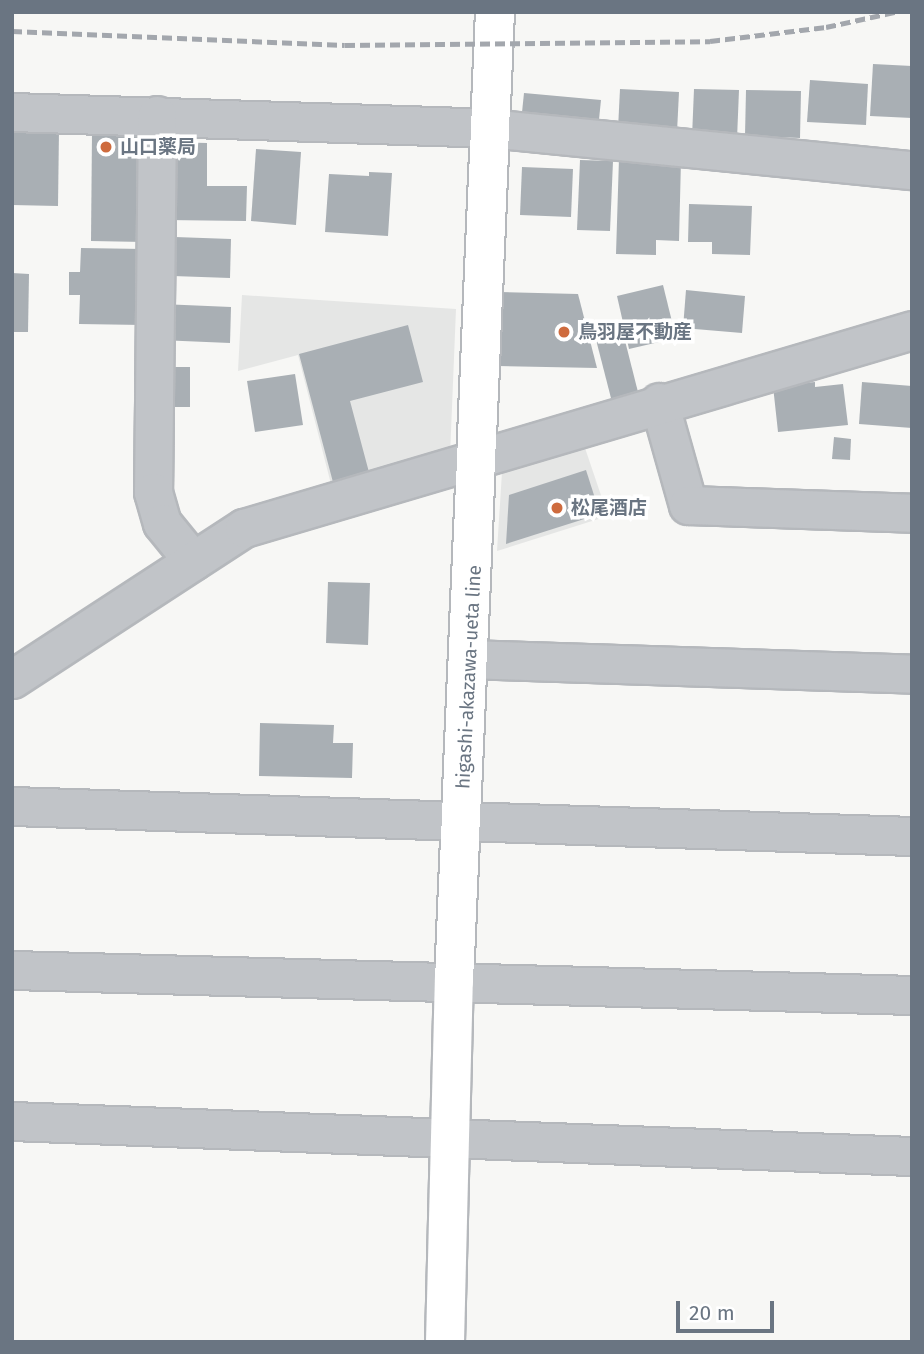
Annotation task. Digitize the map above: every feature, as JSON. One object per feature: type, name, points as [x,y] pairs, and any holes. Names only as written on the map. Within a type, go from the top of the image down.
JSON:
[{"type":"main road","name":"higashi-akazawa-ueta line","points":[[445,1342],[454,981],[479,457],[488,128],[495,12]]},
{"type":"street","points":[[12,112],[488,128],[912,170]]},
{"type":"street","points":[[157,115],[153,492],[162,523],[193,561]]},
{"type":"street","points":[[12,679],[244,528],[659,402],[912,330]]},
{"type":"street","points":[[659,402],[688,505],[912,513]]},
{"type":"street","points":[[470,659],[912,674]]},
{"type":"street","points":[[12,806],[463,817],[912,836]]},
{"type":"street","points":[[12,970],[912,995]]},
{"type":"street","points":[[12,1121],[912,1156]]},
{"type":"shaded area","points":[[242,295],[456,309],[450,456],[332,488],[298,355],[238,371]]},
{"type":"shaded area","points":[[585,448],[608,516],[497,551],[502,472]]},
{"type":"building","points":[[873,64],[912,66],[912,118],[870,116]]},
{"type":"building","points":[[810,80],[868,84],[866,125],[807,122]]},
{"type":"building","points":[[620,89],[679,92],[677,132],[618,129]]},
{"type":"building","points":[[694,89],[739,90],[737,139],[692,137]]},
{"type":"building","points":[[746,90],[801,91],[800,138],[745,136]]},
{"type":"building","points":[[524,93],[601,100],[598,129],[521,122]]},
{"type":"building","points":[[12,128],[59,129],[58,206],[12,205]]},
{"type":"building","points":[[92,133],[146,134],[144,242],[91,241]]},
{"type":"building","points":[[167,142],[207,143],[207,186],[247,186],[246,221],[166,220]]},
{"type":"building","points":[[256,149],[301,152],[296,225],[251,221]]},
{"type":"building","points":[[619,158],[681,160],[679,241],[656,240],[656,255],[616,254]]},
{"type":"building","points":[[580,160],[613,161],[610,231],[577,230]]},
{"type":"building","points":[[522,167],[573,169],[571,217],[520,215]]},
{"type":"building","points":[[369,172],[392,173],[388,236],[325,232],[329,174],[369,176]]},
{"type":"building","points":[[689,204],[752,206],[750,255],[712,254],[712,242],[688,242]]},
{"type":"building","points":[[175,237],[231,239],[230,278],[173,276]]},
{"type":"building","points":[[81,248],[144,249],[143,325],[79,324],[80,295],[69,295],[69,272],[80,272]]},
{"type":"building","points":[[12,273],[29,274],[28,332],[12,332]]},
{"type":"building","points":[[663,285],[676,338],[629,349],[617,296]]},
{"type":"building","points":[[686,290],[745,296],[742,333],[683,328]]},
{"type":"building","points":[[500,292],[578,294],[597,368],[498,366]]},
{"type":"building","points":[[161,304],[231,307],[230,343],[159,340]]},
{"type":"building","points":[[620,321],[639,396],[612,402],[593,328]]},
{"type":"building","points":[[408,325],[423,382],[350,401],[370,476],[334,486],[299,354]]},
{"type":"building","points":[[160,367],[190,367],[190,407],[160,407]]},
{"type":"building","points":[[295,374],[303,425],[255,432],[247,381]]},
{"type":"building","points":[[815,382],[815,387],[843,384],[848,425],[778,432],[773,386]]},
{"type":"building","points":[[862,382],[912,386],[912,428],[859,424]]},
{"type":"building","points":[[834,437],[851,439],[850,460],[832,459]]},
{"type":"building","points":[[586,470],[600,514],[506,544],[509,495]]},
{"type":"building","points":[[328,582],[370,583],[368,645],[326,643]]},
{"type":"building","points":[[260,723],[334,725],[333,743],[353,743],[352,778],[259,776]]},
{"type":"railway","points":[[12,31],[345,45],[710,41],[826,27],[895,12]]},
{"type":"place","name":"山口薬局","points":[[106,147]]},
{"type":"place","name":"鳥羽屋不動産","points":[[564,332]]},
{"type":"place","name":"松尾酒店","points":[[557,508]]}]
